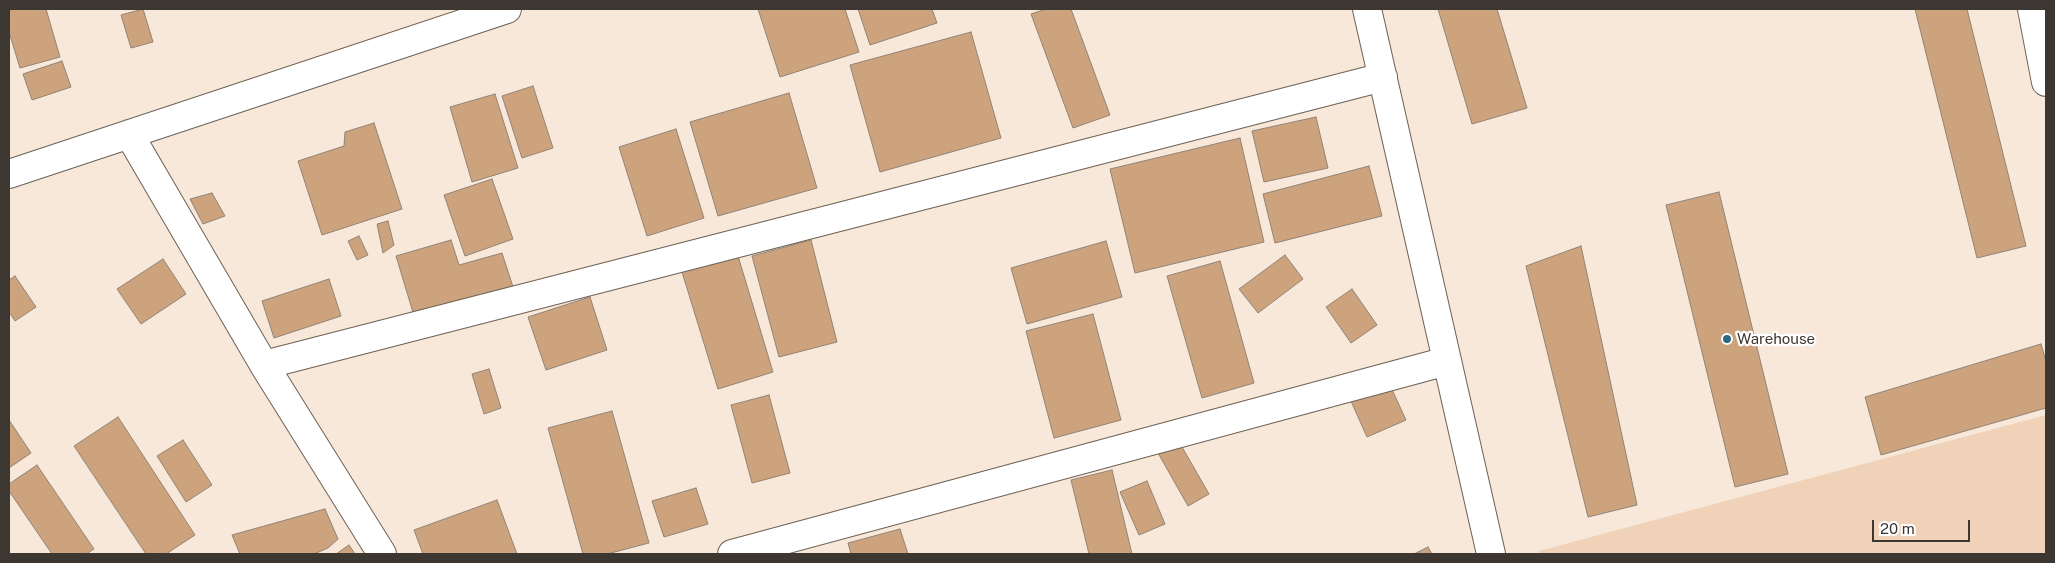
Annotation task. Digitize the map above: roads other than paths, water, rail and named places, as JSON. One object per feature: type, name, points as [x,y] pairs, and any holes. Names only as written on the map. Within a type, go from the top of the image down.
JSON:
[{"type":"street","points":[[9,174],[507,9]]},
{"type":"street","points":[[1367,9],[1491,554]]},
{"type":"street","points":[[2032,9],[2046,82]]},
{"type":"street","points":[[264,365],[1383,77]]},
{"type":"street","points":[[129,134],[264,365],[382,554]]},
{"type":"street","points":[[732,554],[1447,361]]},
{"type":"place","name":"Warehouse","points":[[1727,339]]}]
